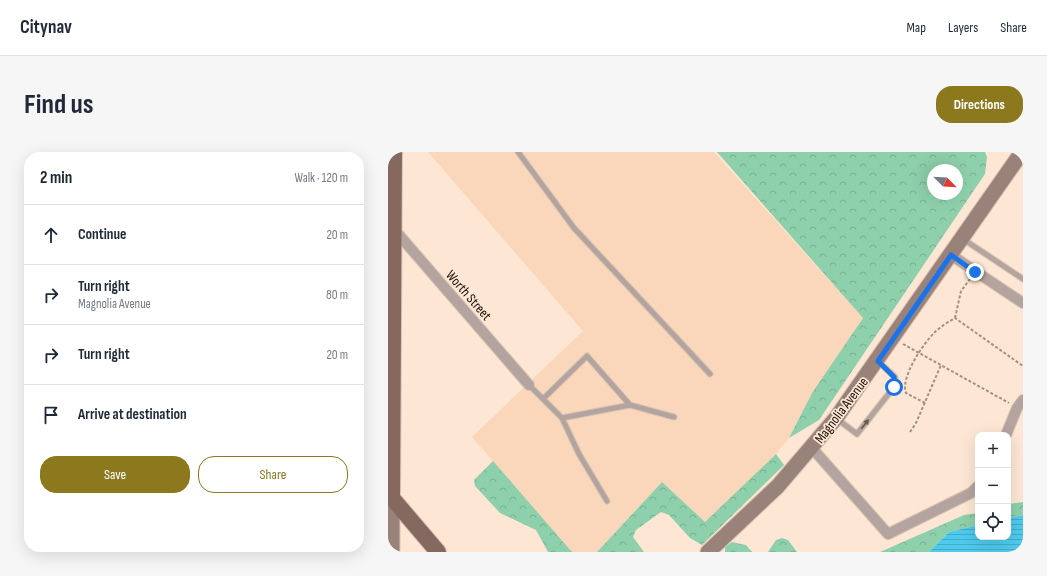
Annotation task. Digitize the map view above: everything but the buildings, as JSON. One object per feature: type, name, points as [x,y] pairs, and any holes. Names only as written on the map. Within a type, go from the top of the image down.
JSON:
[{"type":"main road","points":[[394,152],[391,226],[390,496],[438,552]]},
{"type":"street","name":"Magnolia Avenue","points":[[708,552],[778,486],[812,448],[836,418],[878,361],[1022,152]]},
{"type":"street","name":"Worth Street","points":[[391,226],[529,385]]},
{"type":"street","points":[[951,255],[1023,303]]},
{"type":"street","points":[[1007,432],[1020,404]]},
{"type":"street","points":[[812,448],[888,534],[971,493],[975,489]]},
{"type":"street","points":[[390,496],[392,552]]},
{"type":"lane","points":[[518,152],[574,228],[710,374]]},
{"type":"lane","points":[[962,239],[1023,279]]},
{"type":"lane","points":[[542,398],[587,356],[630,405]]},
{"type":"lane","points":[[836,418],[857,434],[894,387],[894,377],[878,361]]},
{"type":"lane","points":[[529,385],[562,418],[579,454],[607,501]]},
{"type":"lane","points":[[562,418],[630,405],[674,417]]},
{"type":"path","points":[[925,403],[906,393],[903,386],[906,374],[934,332],[955,318],[961,291],[975,272]]},
{"type":"path","points":[[955,318],[1023,366]]},
{"type":"path","points":[[893,338],[941,365],[1020,404]]},
{"type":"path","points":[[910,432],[925,403],[941,365]]},
{"type":"shaded area","points":[[428,152],[714,152],[863,318],[812,393],[789,438],[776,454],[705,522],[662,482],[597,552],[572,552],[472,437],[583,331]]},
{"type":"green space","points":[[717,152],[985,152],[987,157],[985,174],[819,420],[789,438],[812,393],[863,318]]},
{"type":"green space","points":[[776,454],[784,465],[702,545],[690,538],[669,515],[661,512],[636,530],[633,537],[644,552],[597,552],[662,482],[705,522]]},
{"type":"green space","points":[[493,461],[572,552],[548,552],[536,530],[500,513],[475,486],[474,480]]},
{"type":"green space","points":[[1023,502],[1023,515],[1011,517],[1011,504]]},
{"type":"green space","points":[[975,513],[975,526],[949,532],[929,552],[880,552],[964,515]]},
{"type":"green space","points":[[782,538],[788,540],[797,552],[768,552],[776,540]]},
{"type":"green space","points":[[732,542],[746,545],[752,552],[725,552],[725,547]]},
{"type":"water","points":[[1023,515],[1023,552],[929,552],[949,532],[975,526],[975,540],[1011,540],[1011,517]]},
{"type":"route","points":[[894,387],[894,377],[878,361],[951,255],[975,272]]}]
